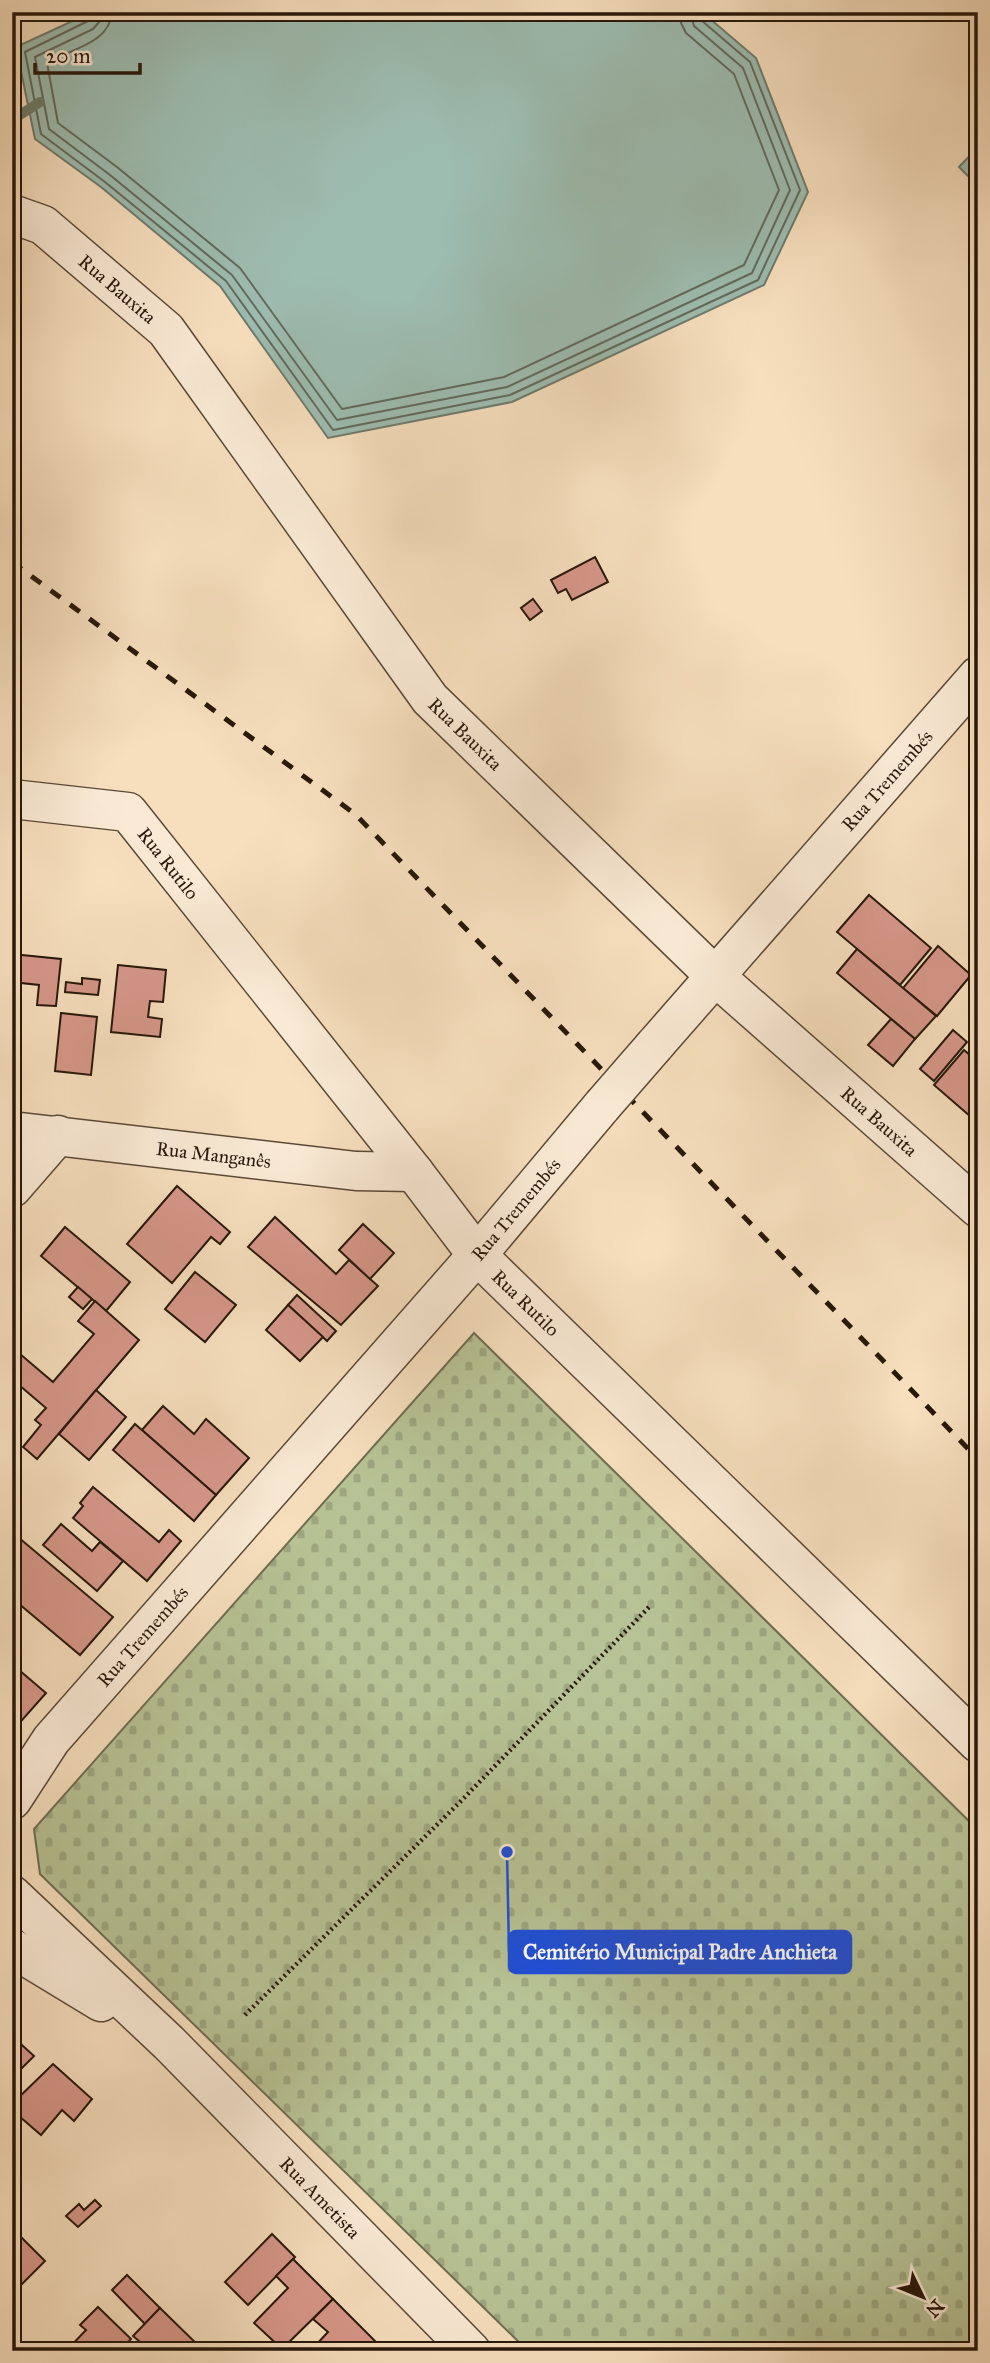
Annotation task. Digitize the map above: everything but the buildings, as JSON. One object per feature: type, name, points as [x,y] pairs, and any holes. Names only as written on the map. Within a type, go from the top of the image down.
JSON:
[{"type":"street","name":"Rua Bauxita","points":[[12,214],[43,225],[166,330],[430,699],[715,976],[978,1208]]},
{"type":"street","name":"Rua Tremembés","points":[[12,1800],[51,1740],[477,1255],[655,1045],[978,676]]},
{"type":"street","name":"Rua Rutilo","points":[[12,799],[128,813],[477,1255],[978,1743]]},
{"type":"street","name":"Rua Manganês","points":[[12,1131],[356,1171],[414,1172]]},
{"type":"street","points":[[12,1188],[58,1136]]},
{"type":"street","name":"Rua Tremembés","points":[[12,1773],[51,1740]]},
{"type":"street","name":"Rua Ametista","points":[[12,1895],[169,2043],[471,2351]]},
{"type":"street","name":"Rua Ametista","points":[[12,1948],[169,2043]]},
{"type":"path","points":[[245,2015],[461,1801],[651,1605]]},
{"type":"green space","points":[[474,1333],[978,1830],[978,2351],[528,2351],[40,1874],[34,1829]]},
{"type":"water","points":[[92,12],[702,12],[756,58],[808,192],[764,285],[512,402],[328,438],[220,286],[101,187],[35,139],[16,47]]},
{"type":"water","points":[[978,147],[978,186],[959,167]]},
{"type":"waterway","points":[[12,120],[40,102]]},
{"type":"railway","points":[[12,562],[355,814],[978,1459]]},
{"type":"place","name":"Cemitério Municipal Padre Anchieta","points":[[507,1852]]}]
